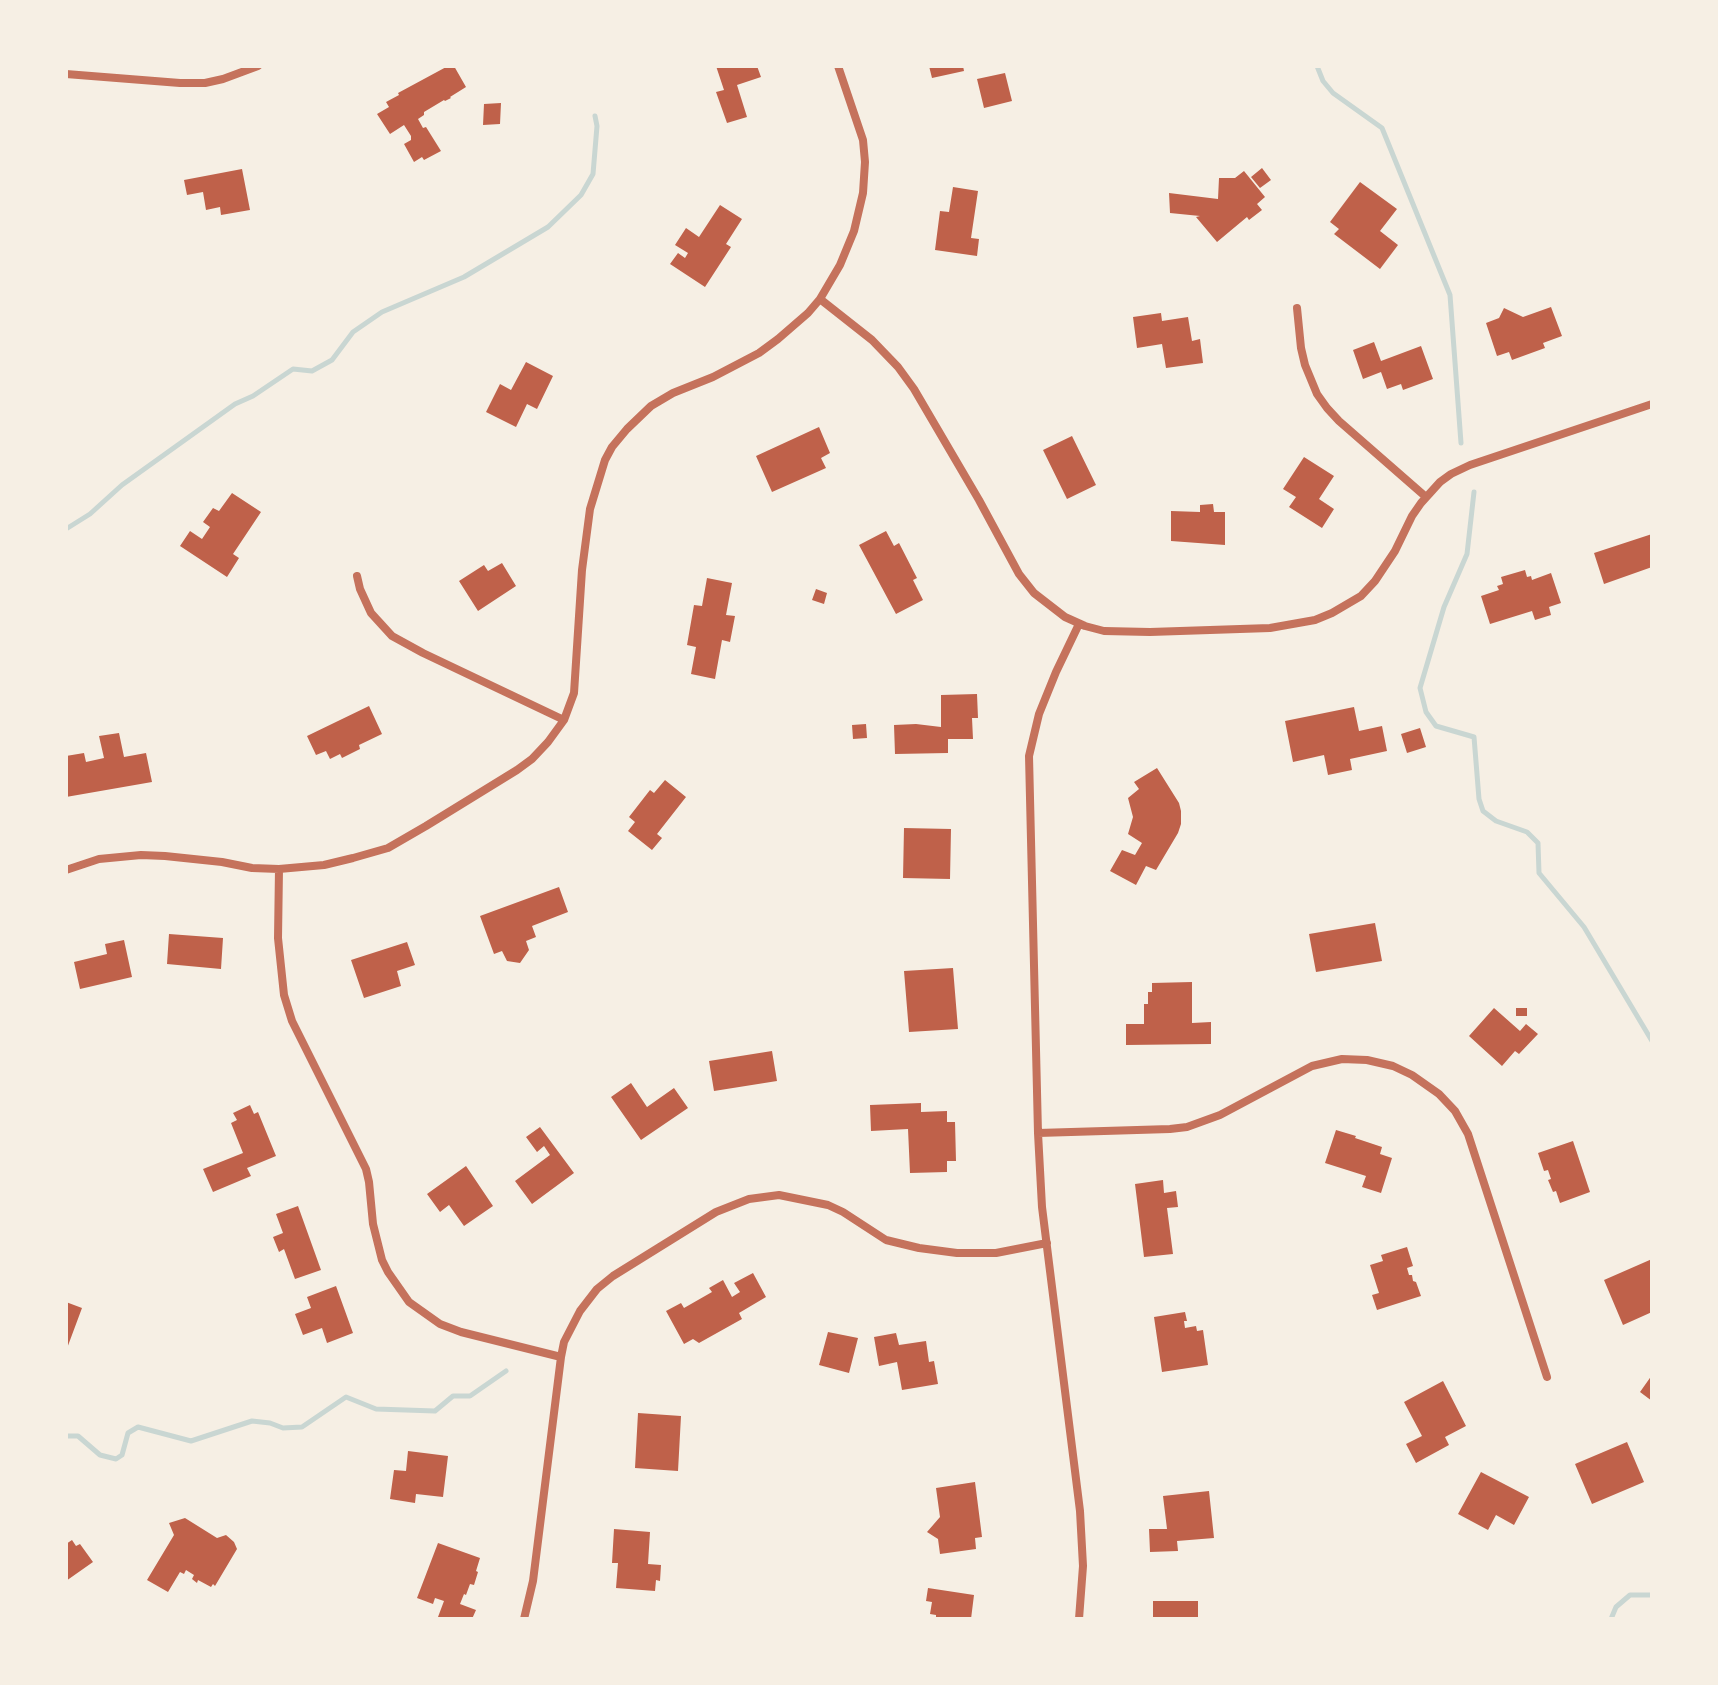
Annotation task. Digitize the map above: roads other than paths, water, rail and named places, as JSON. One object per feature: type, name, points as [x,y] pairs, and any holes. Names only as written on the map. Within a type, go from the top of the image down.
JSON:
[{"type":"street","points":[[66,74],[205,83],[258,66]]},
{"type":"street","points":[[66,870],[99,859],[141,855],[222,862],[252,868],[324,865],[388,848],[532,759],[564,720],[574,693],[582,570],[590,509],[612,447],[651,406],[759,353],[778,339],[820,299],[840,265],[854,231],[863,193],[865,162],[863,140],[838,66]]},
{"type":"street","points":[[820,299],[872,340],[898,367],[979,500],[1019,574],[1034,593],[1065,617],[1104,631],[1270,628],[1315,620],[1348,605],[1375,581],[1412,516],[1426,497],[1451,474],[1652,404]]},
{"type":"street","points":[[1297,308],[1305,365],[1322,401],[1339,421],[1426,497]]},
{"type":"street","points":[[357,576],[371,613],[392,636],[564,720]]},
{"type":"street","points":[[1079,624],[1039,714],[1029,756],[1042,1207],[1080,1511],[1083,1572],[1079,1619]]},
{"type":"street","points":[[279,869],[278,938],[284,995],[292,1021],[366,1169],[373,1224],[388,1272],[409,1302],[440,1324],[561,1357]]},
{"type":"street","points":[[1038,1133],[1187,1127],[1220,1115],[1312,1066],[1342,1059],[1367,1060],[1393,1066],[1412,1075],[1439,1094],[1455,1111],[1468,1134],[1547,1377]]},
{"type":"street","points":[[524,1619],[535,1567],[561,1357],[569,1330],[580,1311],[597,1289],[613,1276],[716,1212],[749,1199],[779,1195],[814,1201],[843,1212],[886,1240],[919,1248],[957,1253],[996,1253],[1047,1243]]},
{"type":"waterway","points":[[1317,66],[1323,81],[1333,93],[1382,128],[1450,295],[1461,443]]},
{"type":"waterway","points":[[66,529],[235,404],[253,396],[293,369],[312,371],[332,360],[353,332],[382,312],[464,277],[548,227],[581,195],[593,174],[595,116]]},
{"type":"waterway","points":[[1474,492],[1467,554],[1444,607],[1420,688],[1426,712],[1436,726],[1474,737],[1479,799],[1483,811],[1496,821],[1527,832],[1538,843],[1539,873],[1584,927],[1652,1041]]},
{"type":"waterway","points":[[66,1436],[78,1436],[100,1455],[116,1459],[122,1455],[128,1433],[138,1427],[191,1441],[252,1421],[283,1428],[302,1427],[346,1397],[376,1409],[435,1411],[453,1396],[470,1396],[506,1371]]},
{"type":"waterway","points":[[1611,1619],[1616,1607],[1630,1595],[1652,1595]]}]
